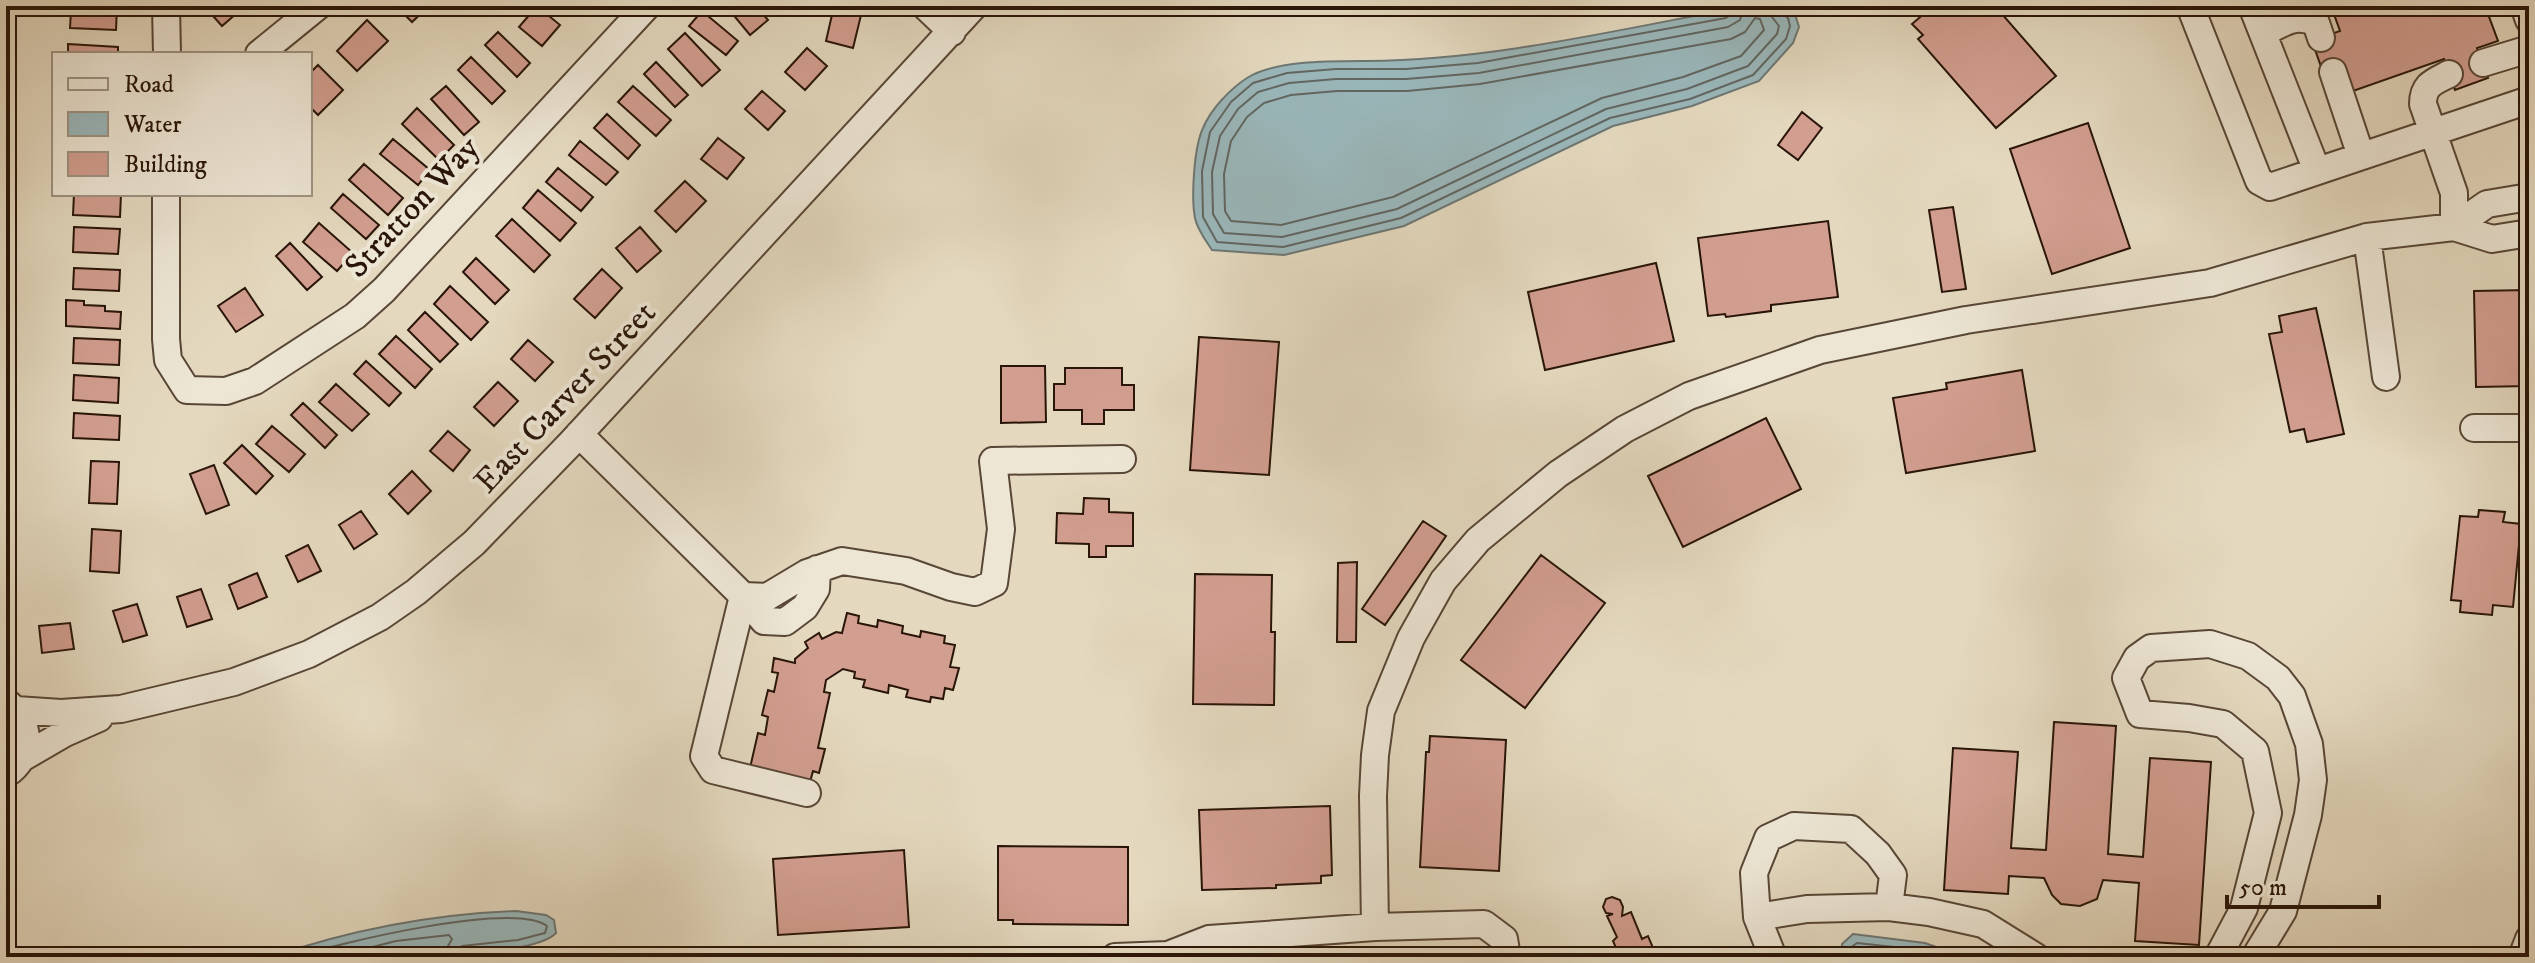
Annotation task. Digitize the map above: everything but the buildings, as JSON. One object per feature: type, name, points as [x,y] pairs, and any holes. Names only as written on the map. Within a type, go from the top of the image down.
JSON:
[{"type":"street","points":[[166,6],[167,52]]},
{"type":"street","points":[[261,52],[318,6]]},
{"type":"street","points":[[925,6],[952,32]]},
{"type":"street","name":"East Carver Street","points":[[9,704],[61,713],[121,709],[234,682],[309,654],[380,617],[416,592],[465,551],[579,434],[974,6]]},
{"type":"street","points":[[2190,6],[2259,181],[2270,187],[2529,100]]},
{"type":"street","points":[[2252,6],[2317,171]]},
{"type":"street","points":[[2524,6],[2529,20]]},
{"type":"street","name":"Stratton Way","points":[[166,196],[168,360],[187,390],[226,391],[255,381],[355,316],[384,290],[635,10]]},
{"type":"street","points":[[2263,33],[2305,17],[2316,23],[2321,38]]},
{"type":"street","points":[[2483,63],[2529,49]]},
{"type":"street","points":[[2333,72],[2361,156]]},
{"type":"street","points":[[2449,74],[2428,84],[2423,93],[2423,104],[2454,193],[2454,227]]},
{"type":"street","points":[[2454,227],[2487,204],[2529,197]]},
{"type":"street","points":[[1375,927],[1374,769],[1381,711],[1411,638],[1443,581],[1478,540],[1558,474],[1625,429],[1689,396],[1820,350],[1966,320],[2210,283],[2367,237],[2454,227],[2492,239],[2529,233]]},
{"type":"street","points":[[2367,237],[2386,377]]},
{"type":"street","points":[[2474,428],[2529,428]]},
{"type":"street","points":[[579,434],[743,596],[767,597],[817,569],[842,561],[906,571],[975,592],[994,583],[1001,529],[993,461],[1122,459]]},
{"type":"street","points":[[743,596],[704,756],[713,770],[807,793]]},
{"type":"street","points":[[2218,957],[2244,908],[2268,813],[2255,751],[2223,724],[2140,714],[2126,678],[2137,658],[2151,648],[2210,644],[2248,656],[2278,678],[2292,696],[2309,744],[2313,780],[2291,886],[2283,911],[2255,957]]},
{"type":"street","points":[[9,704],[23,721],[27,733],[26,746],[11,771]]},
{"type":"street","name":"East Carver Street","points":[[11,771],[65,733],[121,709]]},
{"type":"street","points":[[1773,957],[1757,917],[1754,873],[1768,838],[1794,826],[1851,829],[1878,854],[1893,875],[1889,907]]},
{"type":"street","points":[[1757,917],[1807,909],[1889,907],[1983,924],[2036,957]]},
{"type":"street","points":[[1115,957],[1168,955],[1209,939],[1375,927],[1484,924],[1504,939],[1507,957]]},
{"type":"street","points":[[2522,957],[2529,939]]},
{"type":"water","points":[[1746,6],[1775,6],[1794,11],[1799,27],[1793,43],[1759,81],[1692,106],[1613,126],[1404,226],[1284,255],[1212,250],[1198,226],[1193,185],[1197,147],[1203,128],[1228,94],[1259,72],[1305,63],[1415,59],[1510,49]]},
{"type":"water","points":[[516,911],[546,915],[554,920],[556,933],[538,943],[467,954],[271,957],[392,925]]},
{"type":"water","points":[[1853,934],[1925,943],[1965,957],[1841,957],[1842,944]]}]
